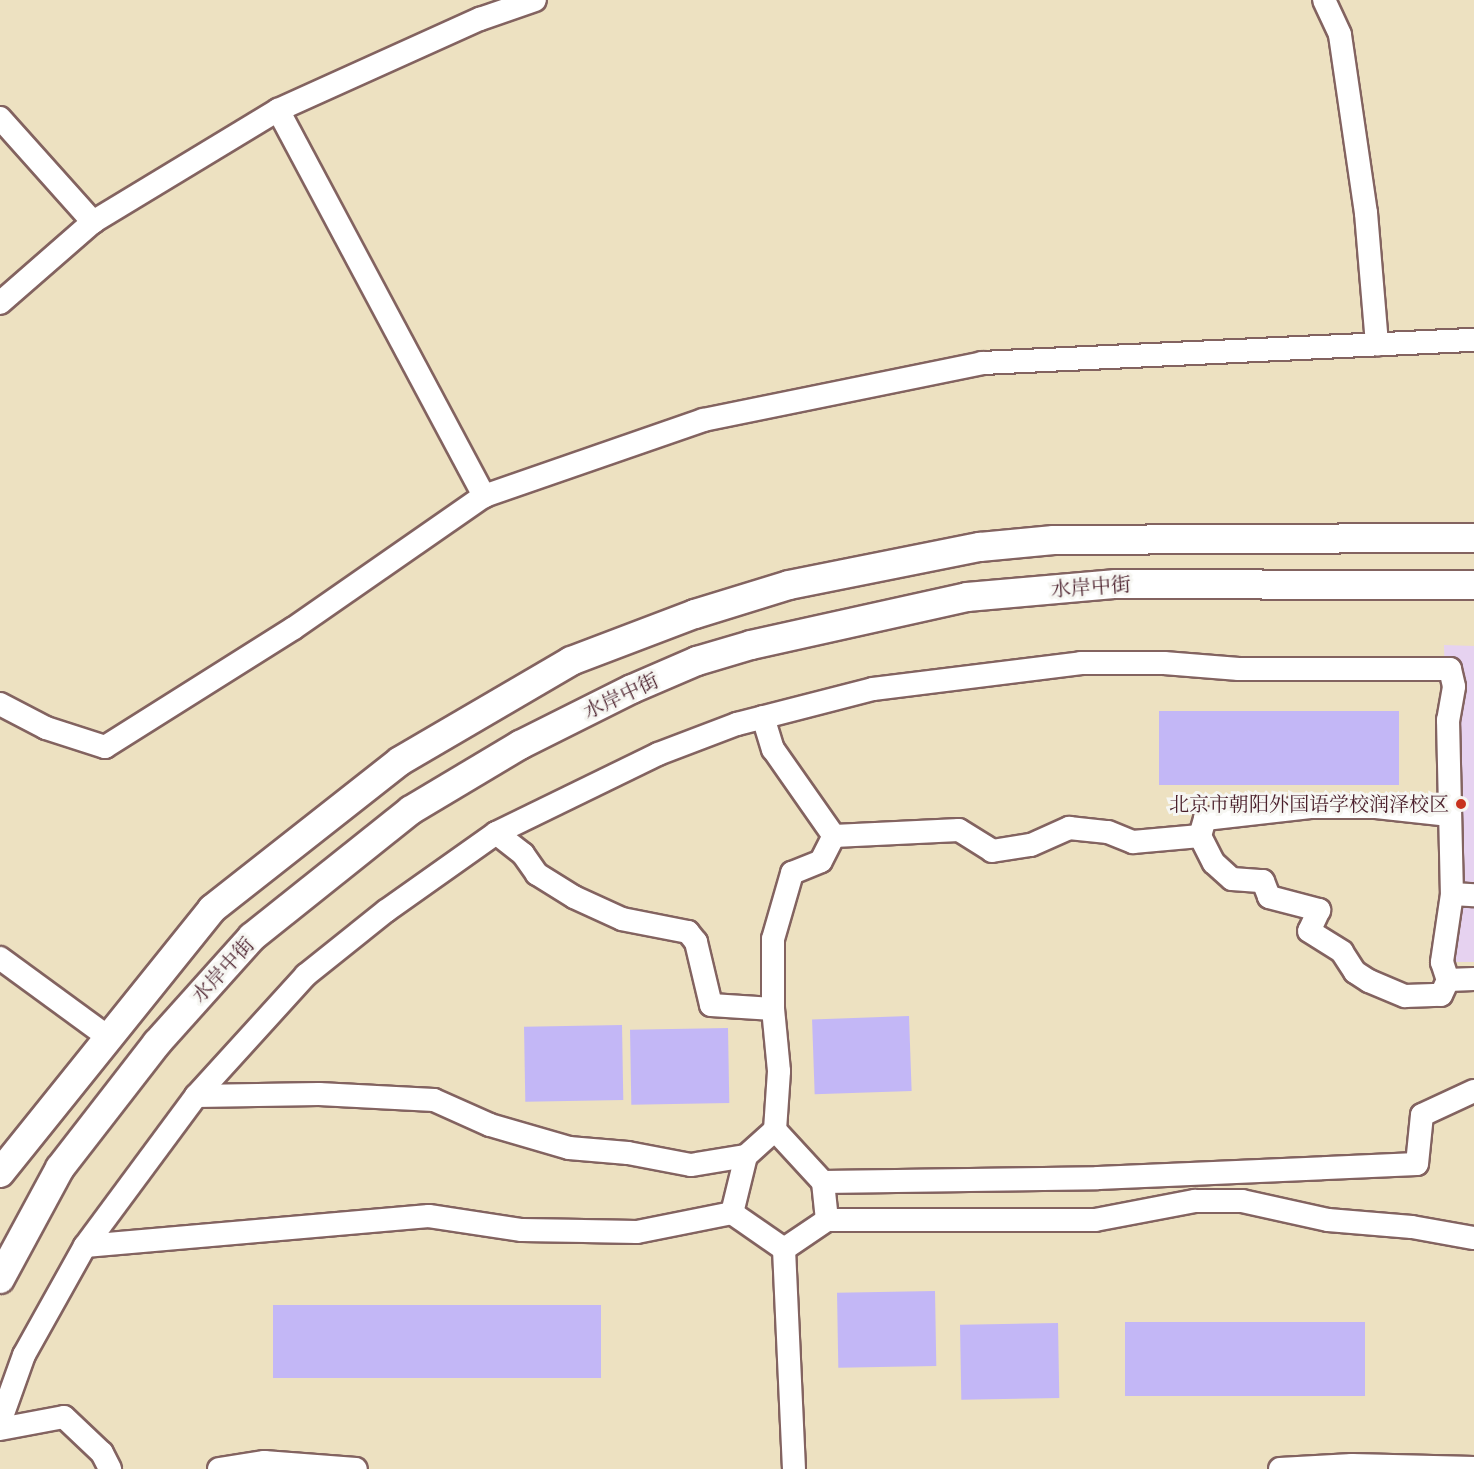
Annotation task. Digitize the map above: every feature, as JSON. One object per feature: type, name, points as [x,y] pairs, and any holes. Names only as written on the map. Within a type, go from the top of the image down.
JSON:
[{"type":"street","points":[[0,303],[93,222],[278,110],[480,19],[535,0]]},
{"type":"street","points":[[1324,0],[1340,35],[1366,213],[1377,345]]},
{"type":"street","points":[[278,110],[483,496]]},
{"type":"street","points":[[0,118],[93,222]]},
{"type":"street","points":[[0,704],[46,728],[105,747],[294,628],[483,496],[703,420],[982,363],[1474,340]]},
{"type":"street","points":[[0,1173],[212,909],[400,761],[571,661],[696,614],[789,585],[919,556],[1054,540],[1474,538]]},
{"type":"street","name":"水岸中街","points":[[0,1279],[60,1168],[157,1043],[252,937],[411,810],[520,745],[632,689],[697,661],[751,645],[967,597],[1116,584],[1474,585]]},
{"type":"street","points":[[0,1422],[24,1355],[85,1246],[196,1096],[306,975],[386,911],[496,833],[658,754],[763,717],[873,689],[1081,663],[1164,663],[1239,669],[1450,669],[1454,687],[1448,720],[1450,816],[1463,894],[1442,962],[1448,980],[1441,995],[1405,996],[1355,972],[1342,952],[1309,931],[1319,910],[1269,897],[1263,881],[1232,879],[1214,863],[1200,836],[1205,819],[1310,807],[1376,807],[1450,816]]},
{"type":"street","points":[[763,717],[773,749],[834,836]]},
{"type":"street","points":[[834,836],[959,830],[992,851],[1031,845],[1069,828],[1108,832],[1133,842],[1200,836]]},
{"type":"street","points":[[496,833],[523,854],[537,874],[574,897],[622,919],[688,932],[696,942],[711,1005],[773,1009]]},
{"type":"street","points":[[828,1220],[823,1182],[776,1130],[779,1071],[773,1009],[773,939],[792,873],[821,861],[834,836]]},
{"type":"street","points":[[0,958],[108,1037]]},
{"type":"street","points":[[1448,980],[1474,979]]},
{"type":"street","points":[[823,1182],[1110,1177],[1417,1164],[1422,1115],[1474,1091]]},
{"type":"street","points":[[196,1096],[319,1094],[434,1100],[490,1125],[569,1148],[628,1153],[691,1166],[746,1156],[776,1130]]},
{"type":"street","points":[[732,1213],[746,1156]]},
{"type":"street","points":[[784,1249],[828,1220],[1095,1220],[1195,1201],[1242,1201],[1328,1220],[1412,1227],[1474,1238]]},
{"type":"street","points":[[85,1246],[429,1215],[522,1230],[637,1232],[732,1213],[784,1249]]},
{"type":"street","points":[[784,1249],[794,1469]]},
{"type":"street","points":[[0,1429],[64,1417],[102,1453],[110,1469]]},
{"type":"street","points":[[219,1469],[264,1462],[356,1469]]},
{"type":"street","points":[[1280,1469],[1352,1465],[1474,1468]]},
{"type":"shaded area","name":"北京市朝阳外国语学校润泽校区","points":[[1444,645],[1474,646],[1474,962],[1452,962]]},
{"type":"building","points":[[1159,711],[1399,711],[1399,785],[1159,785]]},
{"type":"building","points":[[909,1016],[912,1091],[815,1094],[812,1019]]},
{"type":"building","points":[[622,1025],[623,1100],[525,1102],[524,1027]]},
{"type":"building","points":[[728,1028],[729,1103],[631,1105],[630,1030]]},
{"type":"building","points":[[935,1291],[936,1366],[838,1368],[837,1293]]},
{"type":"building","points":[[273,1305],[601,1305],[601,1378],[273,1378]]},
{"type":"building","points":[[1125,1322],[1365,1322],[1365,1396],[1125,1396]]},
{"type":"building","points":[[1058,1323],[1059,1398],[961,1400],[960,1325]]},
{"type":"place","name":"北京市朝阳外国语学校润泽校区","points":[[1461,804]]}]
